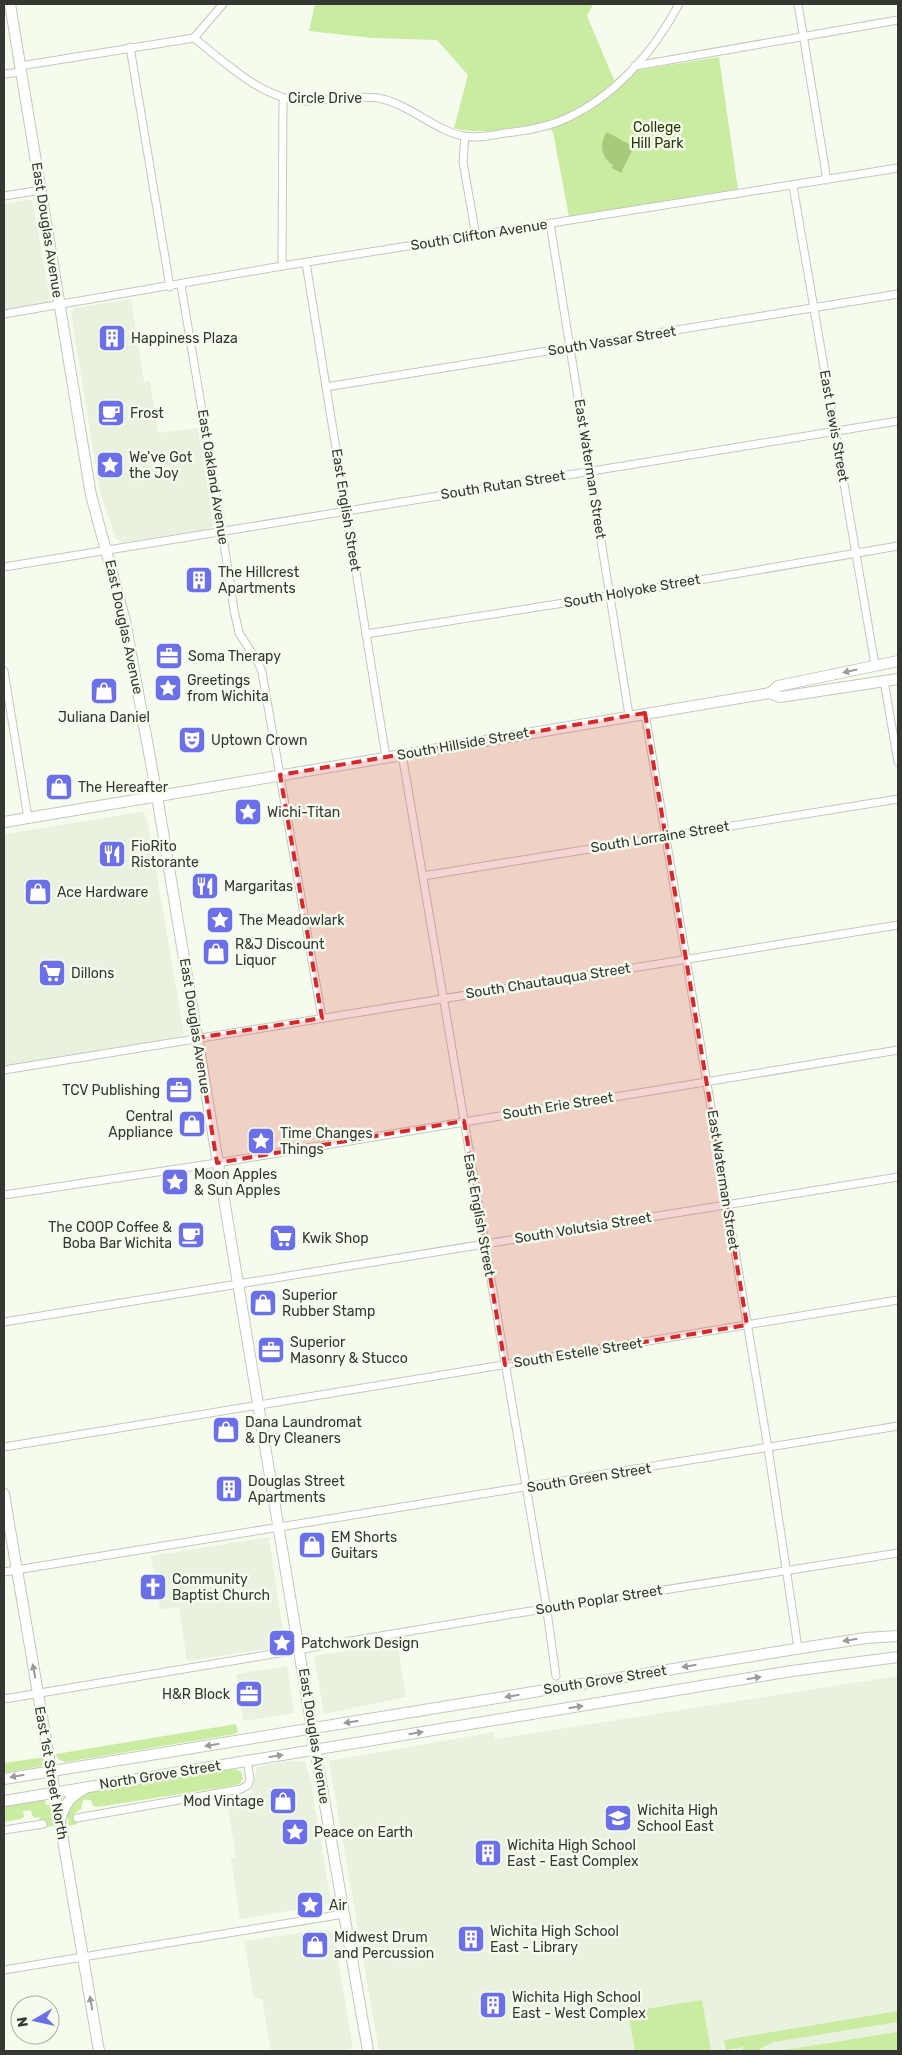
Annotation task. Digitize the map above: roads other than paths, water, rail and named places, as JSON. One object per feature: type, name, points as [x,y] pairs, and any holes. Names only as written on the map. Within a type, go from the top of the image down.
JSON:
[{"type":"main road","name":"East Douglas Avenue","points":[[10,4],[92,495],[126,621],[157,796],[312,1728],[368,2051]]},
{"type":"main road","name":"South Hillside Street","points":[[4,822],[770,692],[778,686],[898,661]]},
{"type":"main road","name":"South Hillside Street","points":[[770,692],[780,697],[898,679]]},
{"type":"main road","name":"East 1st Street North","points":[[4,1494],[99,2051]]},
{"type":"main road","name":"South Grove Street","points":[[312,1728],[798,1648],[866,1638],[898,1636]]},
{"type":"main road","name":"South Grove Street","points":[[316,1749],[803,1669],[898,1657]]},
{"type":"main road","name":"North Grove Street","points":[[4,1779],[312,1728]]},
{"type":"main road","name":"North Grove Street","points":[[4,1801],[316,1749]]},
{"type":"main road","points":[[59,1821],[64,1806],[71,1798],[89,1786]]},
{"type":"street","points":[[4,74],[130,47],[194,38],[222,4]]},
{"type":"street","name":"Circle Drive","points":[[194,38],[248,80],[283,99],[306,101],[354,96],[380,98],[399,105],[453,133],[465,137],[518,132],[560,121],[587,107],[613,88],[635,66],[656,42],[679,4]]},
{"type":"street","points":[[798,4],[827,180]]},
{"type":"street","points":[[635,66],[898,20]]},
{"type":"street","points":[[130,47],[170,287]]},
{"type":"street","points":[[282,266],[283,99]]},
{"type":"street","points":[[465,137],[463,162],[476,236]]},
{"type":"street","name":"South Clifton Avenue","points":[[4,314],[170,287],[282,266],[898,168]]},
{"type":"street","name":"East Lewis Street","points":[[793,186],[875,665]]},
{"type":"street","points":[[4,196],[40,190]]},
{"type":"street","name":"East Waterman Street","points":[[550,223],[629,715]]},
{"type":"street","name":"East English Street","points":[[306,263],[386,757]]},
{"type":"street","name":"East Oakland Avenue","points":[[180,285],[239,633],[262,672],[322,1018]]},
{"type":"street","name":"South Vassar Street","points":[[326,387],[898,294]]},
{"type":"street","name":"South Rutan Street","points":[[4,567],[898,421]]},
{"type":"street","name":"South Holyoke Street","points":[[366,634],[611,595],[898,546]]},
{"type":"street","points":[[4,671],[28,818]]},
{"type":"street","points":[[884,682],[898,762]]},
{"type":"street","name":"East Waterman Street","points":[[645,712],[664,836],[768,1448],[798,1648]]},
{"type":"street","name":"East English Street","points":[[402,754],[556,1676]]},
{"type":"street","name":"South Lorraine Street","points":[[423,876],[898,799]]},
{"type":"street","name":"South Chautauqua Street","points":[[4,1070],[898,925]]},
{"type":"street","name":"South Erie Street","points":[[4,1195],[218,1162],[898,1050]]},
{"type":"street","name":"South Volutsia Street","points":[[4,1322],[898,1177]]},
{"type":"street","name":"South Estelle Street","points":[[4,1447],[898,1300]]},
{"type":"street","name":"South Green Street","points":[[4,1572],[898,1426]]},
{"type":"street","name":"South Poplar Street","points":[[4,1699],[546,1608],[898,1553]]},
{"type":"street","points":[[77,1818],[230,1792],[248,1785],[250,1779],[247,1760]]},
{"type":"street","points":[[4,1830],[43,1824]]},
{"type":"street","points":[[4,1970],[344,1914]]},
{"type":"place","name":"Happiness Plaza","points":[[112,338]]},
{"type":"place","name":"Frost","points":[[111,413]]},
{"type":"place","name":"We've Got the Joy","points":[[110,465]]},
{"type":"place","name":"The Hillcrest Apartments","points":[[199,580]]},
{"type":"place","name":"Soma Therapy","points":[[169,656]]},
{"type":"place","name":"Greetings from Wichita","points":[[168,688]]},
{"type":"place","name":"Juliana Daniel","points":[[104,691]]},
{"type":"place","name":"Uptown Crown","points":[[192,740]]},
{"type":"place","name":"The Hereafter","points":[[59,787]]},
{"type":"place","name":"Wichi-Titan","points":[[248,812]]},
{"type":"place","name":"FioRito Ristorante","points":[[112,854]]},
{"type":"place","name":"Margaritas","points":[[205,886]]},
{"type":"place","name":"Ace Hardware","points":[[38,892]]},
{"type":"place","name":"The Meadowlark","points":[[220,920]]},
{"type":"place","name":"R&J Discount Liquor","points":[[216,952]]},
{"type":"place","name":"Dillons","points":[[52,973]]},
{"type":"place","name":"TCV Publishing","points":[[179,1090]]},
{"type":"place","name":"Central Appliance","points":[[192,1124]]},
{"type":"place","name":"Time Changes Things","points":[[261,1141]]},
{"type":"place","name":"Moon Apples & Sun Apples","points":[[175,1182]]},
{"type":"place","name":"The COOP Coffee & Boba Bar Wichita","points":[[191,1235]]},
{"type":"place","name":"Kwik Shop","points":[[283,1238]]},
{"type":"place","name":"Superior Rubber Stamp","points":[[263,1303]]},
{"type":"place","name":"Superior Masonry & Stucco","points":[[271,1350]]},
{"type":"place","name":"Dana Laundromat & Dry Cleaners","points":[[226,1430]]},
{"type":"place","name":"Douglas Street Apartments","points":[[229,1489]]},
{"type":"place","name":"EM Shorts Guitars","points":[[312,1545]]},
{"type":"place","name":"Community Baptist Church","points":[[153,1587]]},
{"type":"place","name":"Patchwork Design","points":[[282,1643]]},
{"type":"place","name":"H&R Block","points":[[249,1694]]},
{"type":"place","name":"Mod Vintage","points":[[283,1801]]},
{"type":"place","name":"Wichita High School East","points":[[618,1818]]},
{"type":"place","name":"Peace on Earth","points":[[295,1832]]},
{"type":"place","name":"Wichita High School East - East Complex","points":[[488,1853]]},
{"type":"place","name":"Air","points":[[310,1905]]},
{"type":"place","name":"Wichita High School East - Library","points":[[471,1939]]},
{"type":"place","name":"Midwest Drum and Percussion","points":[[315,1945]]},
{"type":"place","name":"Wichita High School East - West Complex","points":[[493,2005]]},
{"type":"park label","name":"College Hill Park","points":[[657,136]]}]
